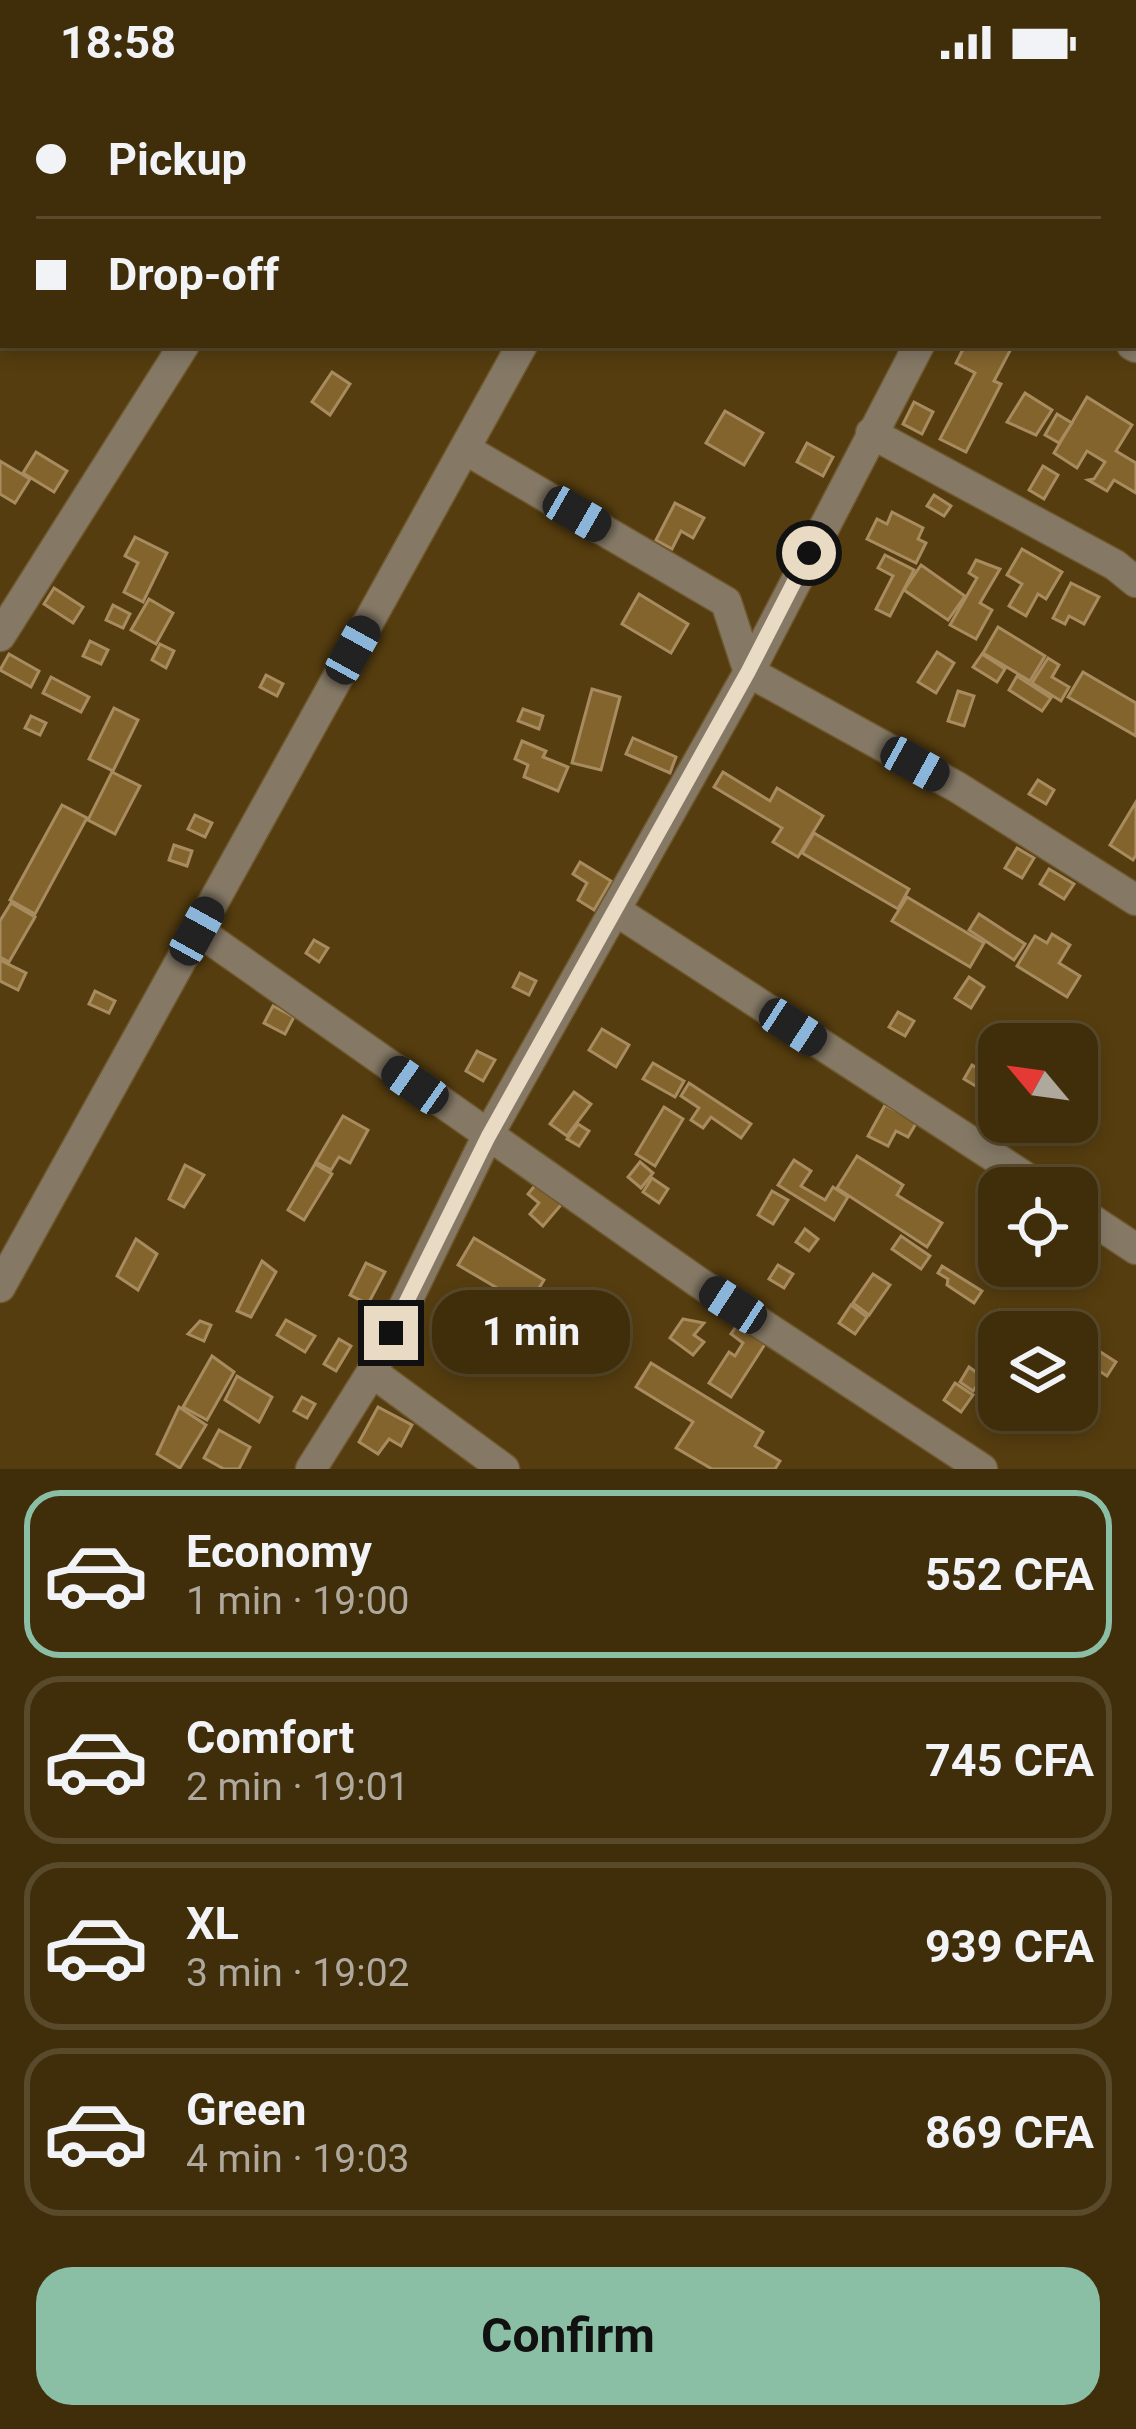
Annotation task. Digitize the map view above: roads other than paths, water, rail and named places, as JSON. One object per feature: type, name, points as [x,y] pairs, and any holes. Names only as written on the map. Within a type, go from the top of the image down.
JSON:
[{"type":"street","points":[[0,636],[182,348]]},
{"type":"street","points":[[0,1287],[11,1240],[197,931],[520,348]]},
{"type":"street","points":[[310,1469],[372,1372],[488,1137],[748,672],[917,348]]},
{"type":"street","points":[[871,434],[1115,566],[1136,582]]},
{"type":"street","points":[[464,448],[726,602],[748,672],[957,788],[1136,900]]},
{"type":"street","points":[[615,910],[1010,1167]]},
{"type":"street","points":[[197,931],[488,1137],[982,1469]]},
{"type":"street","points":[[1098,1224],[1136,1249]]},
{"type":"street","points":[[372,1372],[504,1469]]}]
